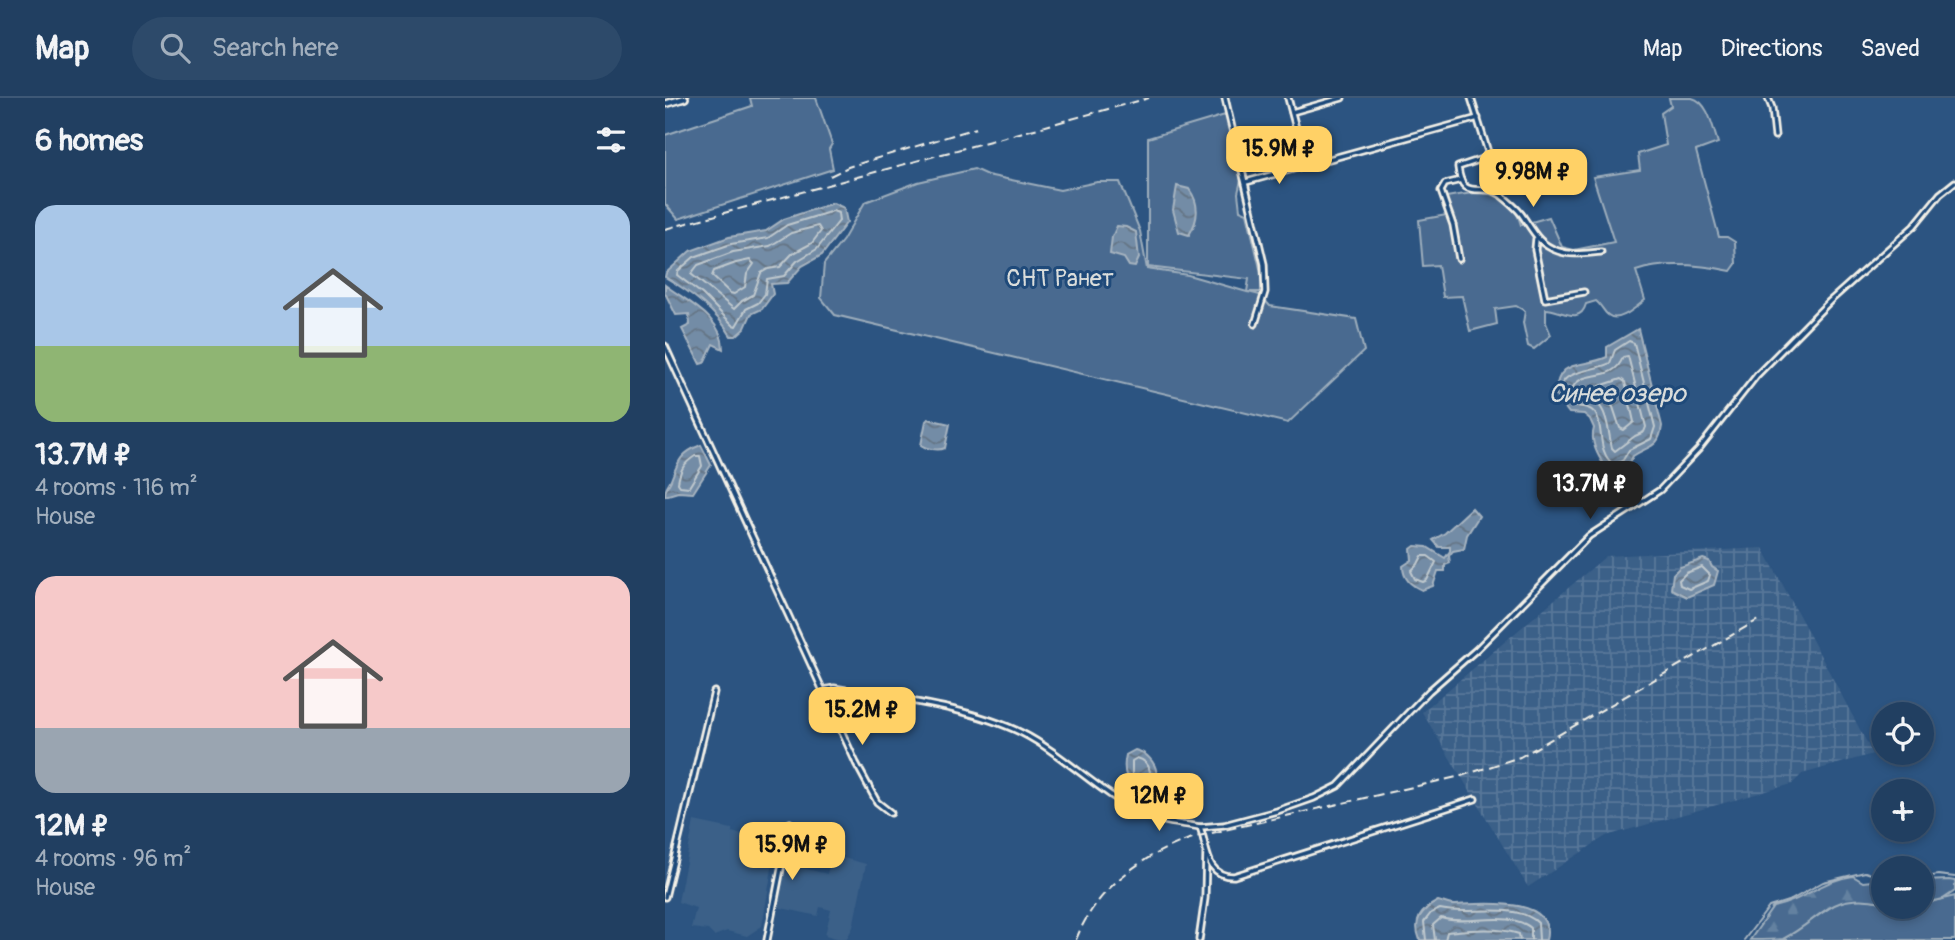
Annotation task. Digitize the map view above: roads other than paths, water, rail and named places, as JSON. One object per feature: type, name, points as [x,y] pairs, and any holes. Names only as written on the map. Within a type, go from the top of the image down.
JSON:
[{"type":"street","points":[[665,104],[685,98]]},
{"type":"street","points":[[1225,98],[1266,279],[1265,292],[1255,324]]},
{"type":"street","points":[[1288,98],[1306,166]]},
{"type":"street","points":[[1292,112],[1342,98]]},
{"type":"street","points":[[1471,98],[1488,152],[1485,158],[1459,165],[1461,180],[1469,190],[1498,193],[1524,216],[1537,239],[1549,247],[1568,254],[1601,252]]},
{"type":"street","points":[[1768,98],[1772,108],[1775,136]]},
{"type":"street","points":[[1245,182],[1478,118]]},
{"type":"street","points":[[1459,259],[1453,225],[1441,191],[1445,184],[1461,180]]},
{"type":"street","points":[[824,690],[834,688],[895,699],[997,722],[1046,747],[1113,797],[1143,815],[1171,823],[1200,827],[1224,825],[1314,798],[1338,786],[1429,691],[1477,649],[1589,536],[1660,490],[1723,420],[1757,375],[1830,301],[1914,226],[1940,194],[1955,182]]},
{"type":"street","points":[[1537,239],[1535,250],[1545,299],[1584,292]]},
{"type":"street","points":[[665,346],[869,789],[877,802],[891,813]]},
{"type":"street","points":[[665,897],[714,692]]},
{"type":"street","points":[[1200,827],[1212,866],[1218,874],[1234,876],[1475,799]]},
{"type":"street","points":[[767,940],[790,823]]},
{"type":"street","points":[[1199,940],[1205,898],[1206,847]]},
{"type":"water","points":[[1177,186],[1189,189],[1196,206],[1195,223],[1189,235],[1179,232],[1173,210]]},
{"type":"water","points":[[833,203],[844,208],[847,222],[822,255],[802,266],[787,283],[771,284],[773,294],[762,309],[751,314],[745,328],[736,336],[731,336],[702,302],[665,277],[690,251],[729,237],[766,231],[784,219]]},
{"type":"water","points":[[1117,226],[1136,232],[1139,258],[1135,267],[1129,266],[1124,258],[1110,254],[1112,237]]},
{"type":"water","points":[[665,285],[702,311],[717,328],[723,349],[713,344],[704,363],[700,364],[682,329],[690,325],[689,314],[676,315],[665,293]]},
{"type":"water","name":"Синее озеро","points":[[1638,329],[1662,426],[1661,433],[1653,445],[1633,456],[1624,468],[1609,474],[1594,446],[1594,428],[1590,419],[1584,414],[1569,413],[1555,395],[1557,383],[1566,369],[1607,357],[1607,347]]},
{"type":"water","points":[[928,419],[950,424],[945,448],[933,449],[921,445]]},
{"type":"water","points":[[701,445],[711,465],[693,493],[678,492],[665,496],[681,459],[688,451]]},
{"type":"water","points":[[1472,508],[1479,516],[1467,535],[1464,549],[1453,551],[1449,556],[1450,563],[1445,565],[1445,571],[1438,571],[1433,586],[1422,590],[1411,584],[1404,575],[1403,566],[1412,560],[1411,549],[1415,546],[1427,547],[1445,558],[1450,547],[1439,547],[1433,540],[1445,533]]},
{"type":"water","points":[[1703,559],[1709,561],[1718,571],[1714,585],[1687,597],[1671,589],[1673,574],[1680,567]]},
{"type":"water","points":[[1135,750],[1150,758],[1157,772],[1154,787],[1140,796],[1132,788],[1125,772],[1126,755]]},
{"type":"water","points":[[1438,901],[1452,905],[1497,904],[1529,909],[1540,915],[1546,926],[1546,940],[1420,940],[1417,927],[1420,917]]},
{"type":"waterway","points":[[1744,940],[1769,907],[1791,900],[1823,882],[1865,872],[1871,874]]},
{"type":"waterway","points":[[1934,876],[1955,877]]},
{"type":"railway","points":[[665,229],[1149,98]]},
{"type":"railway","points":[[830,176],[848,167],[976,128]]},
{"type":"railway","points":[[1076,940],[1085,921],[1111,887],[1145,860],[1183,841],[1461,776],[1520,757],[1758,620]]},
{"type":"park label","name":"СНТ Ранет","points":[[1060,278]]}]
